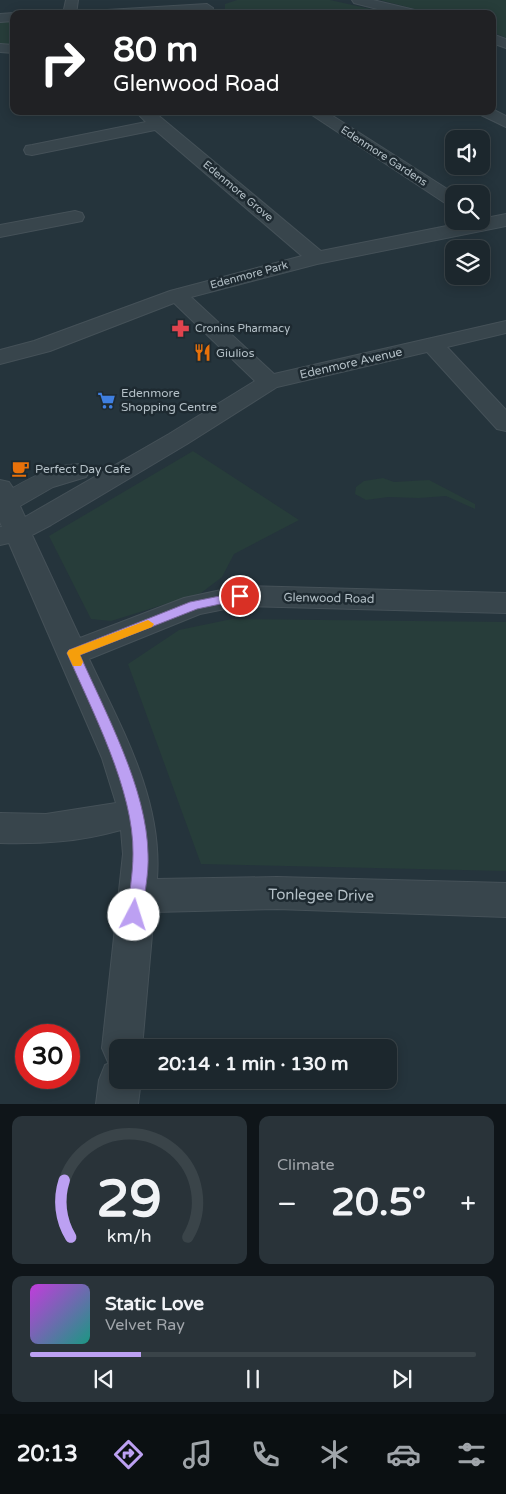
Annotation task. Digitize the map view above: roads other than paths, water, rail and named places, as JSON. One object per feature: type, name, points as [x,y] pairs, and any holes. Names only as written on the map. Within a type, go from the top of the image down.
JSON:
[{"type":"street","points":[[358,0],[401,10]]},
{"type":"street","points":[[173,10],[207,8]]},
{"type":"street","name":"Edenmore Grove","points":[[148,115],[317,258]]},
{"type":"street","name":"Edenmore Gardens","points":[[320,115],[445,195]]},
{"type":"street","points":[[493,115],[506,122]]},
{"type":"street","points":[[32,150],[159,124]]},
{"type":"street","points":[[0,231],[75,217]]},
{"type":"street","name":"Edenmore Park","points":[[0,357],[42,346],[176,295],[317,258],[492,220]]},
{"type":"street","points":[[176,295],[270,382]]},
{"type":"street","name":"Edenmore Avenue","points":[[8,534],[42,519],[178,440],[270,382],[506,327]]},
{"type":"street","points":[[432,344],[506,424]]},
{"type":"street","points":[[0,372],[28,364]]},
{"type":"street","points":[[77,471],[44,481],[2,500],[8,534],[73,653],[118,758],[136,812],[141,854],[123,1039]]},
{"type":"street","name":"Glenwood Road","points":[[73,653],[194,605],[240,596],[506,602]]},
{"type":"street","points":[[0,828],[46,828],[100,821],[136,812]]},
{"type":"street","name":"Tonlegee Drive","points":[[136,896],[277,893],[506,900]]},
{"type":"street","points":[[117,1104],[119,1089]]},
{"type":"place","name":"Cronins Pharmacy","points":[[181,328]]},
{"type":"place","name":"Giulios","points":[[202,353]]},
{"type":"place","name":"Edenmore Shopping Centre","points":[[107,400]]},
{"type":"place","name":"Perfect Day Cafe","points":[[21,469]]}]
